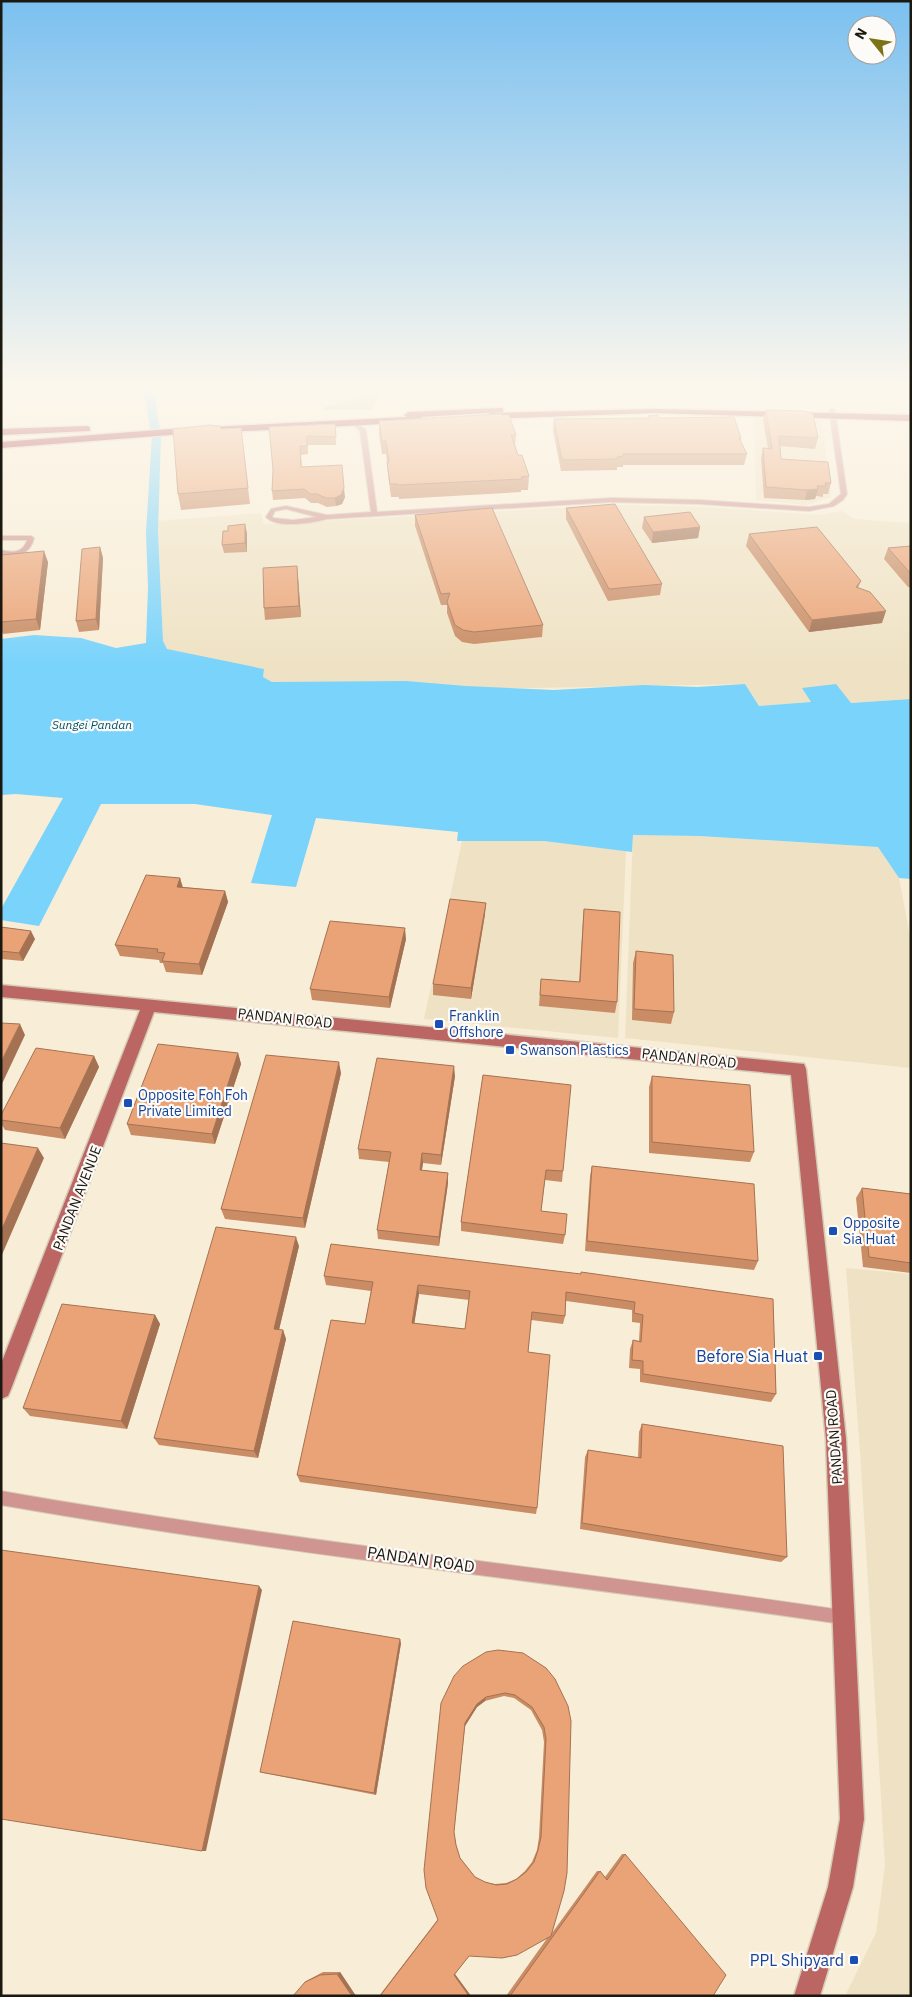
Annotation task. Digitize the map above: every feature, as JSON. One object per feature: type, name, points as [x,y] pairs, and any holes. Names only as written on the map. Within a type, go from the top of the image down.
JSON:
[{"type":"street","points":[[369,478],[374,514]]},
{"type":"street","points":[[327,517],[284,522],[272,520],[269,517],[273,510],[287,507],[312,516],[327,517],[612,500],[691,502],[803,509],[819,508],[834,504],[844,494],[842,478]]},
{"type":"street","points":[[1,538],[31,538],[30,546],[23,552],[12,554],[1,552]]},
{"type":"street","name":"PANDAN ROAD","points":[[1,991],[798,1068],[836,1439],[851,1800],[849,1845],[836,1905],[808,1996]]},
{"type":"street","name":"PANDAN AVENUE","points":[[1,1389],[92,1158],[149,1006]]},
{"type":"street","name":"PANDAN ROAD","points":[[1,1498],[92,1514],[221,1533],[842,1617]]},
{"type":"shaded area","points":[[755,478],[829,478],[831,497],[807,505],[756,500]]},
{"type":"shaded area","points":[[615,505],[707,507],[819,515],[842,511],[854,519],[911,523],[911,699],[851,703],[803,688],[812,702],[759,706],[745,684],[486,689],[272,682],[263,677],[264,669],[179,653],[166,649],[163,641],[158,521],[261,513],[264,524]]},
{"type":"shaded area","points":[[633,835],[699,836],[878,847],[899,878],[911,941],[911,1068],[625,1038]]},
{"type":"shaded area","points":[[462,841],[544,841],[626,851],[618,1038],[424,1019]]},
{"type":"shaded area","points":[[846,1268],[911,1274],[911,1996],[845,1996],[876,1933],[885,1865],[860,1451]]},
{"type":"water","name":"Sungei Pandan","points":[[149,478],[160,478],[158,531],[163,641],[167,649],[264,669],[263,677],[272,682],[406,681],[554,690],[644,685],[697,687],[745,684],[759,706],[811,702],[802,688],[836,684],[851,703],[911,699],[911,879],[899,878],[878,847],[699,836],[633,835],[632,852],[544,841],[457,841],[458,832],[316,818],[296,887],[251,883],[272,815],[195,804],[101,804],[39,926],[1,920],[1,909],[63,798],[16,794],[1,795],[1,639],[34,635],[81,638],[116,648],[146,643],[148,587],[146,532]]},
{"type":"building","points":[[177,478],[247,478],[248,488],[178,494]]},
{"type":"building","points":[[273,478],[343,478],[344,488],[341,495],[335,498],[310,494],[304,489],[272,491]]},
{"type":"building","points":[[389,478],[522,479],[399,485],[390,484]]},
{"type":"building","points":[[765,478],[830,478],[831,483],[825,483],[826,486],[817,486],[818,489],[807,490],[766,487]]},
{"type":"building","points":[[615,504],[662,584],[609,589],[566,508]]},
{"type":"building","points":[[492,508],[543,625],[474,632],[463,630],[455,625],[447,602],[450,593],[441,594],[415,515]]},
{"type":"building","points":[[690,512],[700,527],[653,532],[644,517]]},
{"type":"building","points":[[245,524],[245,543],[222,545],[223,531],[228,531],[228,526]]},
{"type":"building","points":[[817,527],[861,581],[856,587],[870,592],[886,611],[812,620],[749,534]]},
{"type":"building","points":[[911,546],[911,574],[888,548]]},
{"type":"building","points":[[100,547],[96,619],[76,621],[82,549]]},
{"type":"building","points":[[44,551],[36,619],[1,622],[1,555]]},
{"type":"building","points":[[297,566],[299,606],[264,608],[263,568]]},
{"type":"building","points":[[146,875],[180,878],[177,887],[225,891],[199,964],[162,961],[165,953],[157,952],[158,949],[115,945]]},
{"type":"building","points":[[450,899],[486,903],[471,988],[433,984]]},
{"type":"building","points":[[584,909],[620,912],[617,1002],[540,995],[541,979],[580,982]]},
{"type":"building","points":[[330,921],[405,928],[389,997],[310,989]]},
{"type":"building","points":[[1,927],[31,931],[19,953],[1,951]]},
{"type":"building","points":[[636,951],[673,955],[674,1012],[634,1009]]},
{"type":"building","points":[[1,1023],[20,1024],[1,1062]]},
{"type":"building","points":[[158,1044],[238,1053],[212,1134],[127,1124]]},
{"type":"building","points":[[36,1048],[94,1056],[60,1128],[1,1120],[1,1115]]},
{"type":"building","points":[[266,1055],[339,1062],[303,1218],[221,1209]]},
{"type":"building","points":[[377,1058],[454,1066],[441,1155],[422,1153],[420,1170],[448,1173],[439,1237],[377,1230],[391,1152],[358,1149]]},
{"type":"building","points":[[483,1075],[571,1085],[563,1171],[546,1170],[541,1211],[567,1214],[565,1235],[461,1222]]},
{"type":"building","points":[[652,1076],[750,1085],[754,1152],[652,1142]]},
{"type":"building","points":[[1,1143],[38,1148],[1,1231]]},
{"type":"building","points":[[592,1166],[754,1184],[758,1261],[587,1241]]},
{"type":"building","points":[[862,1188],[911,1194],[911,1263],[869,1257]]},
{"type":"building","points":[[216,1227],[296,1237],[274,1329],[283,1330],[254,1451],[154,1438]]},
{"type":"building","points":[[331,1244],[581,1274],[581,1272],[773,1299],[776,1394],[643,1374],[643,1361],[632,1360],[633,1340],[641,1342],[643,1315],[634,1313],[635,1302],[566,1292],[565,1316],[532,1312],[528,1352],[550,1355],[537,1508],[297,1475],[331,1320],[365,1324],[373,1282],[324,1276]],"holes":[[[418,1285],[470,1291],[465,1329],[412,1323]]]},
{"type":"building","points":[[62,1304],[155,1315],[121,1421],[23,1408]]},
{"type":"building","points":[[642,1424],[783,1446],[787,1557],[582,1523],[588,1450],[641,1458]]},
{"type":"building","points":[[1,1550],[259,1586],[202,1851],[1,1819]]},
{"type":"building","points":[[293,1621],[400,1639],[374,1793],[260,1772]]},
{"type":"building","points":[[498,1650],[523,1653],[546,1668],[555,1679],[568,1706],[571,1721],[567,1873],[564,1891],[551,1936],[517,1955],[502,1958],[469,1956],[454,1975],[469,1996],[380,1996],[438,1920],[426,1888],[424,1870],[441,1703],[454,1676],[463,1666],[486,1652]],"holes":[[[505,1693],[515,1695],[532,1707],[544,1727],[546,1739],[541,1837],[534,1862],[526,1872],[507,1884],[496,1885],[475,1877],[460,1858],[454,1832],[465,1723],[477,1704],[486,1697]]]},
{"type":"building","points":[[625,1854],[726,1975],[713,1996],[510,1996],[600,1871],[607,1880]]},
{"type":"building","points":[[337,1974],[352,1996],[293,1996],[305,1982],[320,1975]]},
{"type":"place","name":"Franklin Offshore","points":[[439,1024]]},
{"type":"place","name":"Swanson Plastics","points":[[510,1050]]},
{"type":"place","name":"Opposite Foh Foh Private Limited","points":[[128,1103]]},
{"type":"place","name":"Opposite Sia Huat","points":[[833,1231]]},
{"type":"place","name":"Before Sia Huat","points":[[818,1356]]},
{"type":"place","name":"PPL Shipyard","points":[[854,1960]]}]
